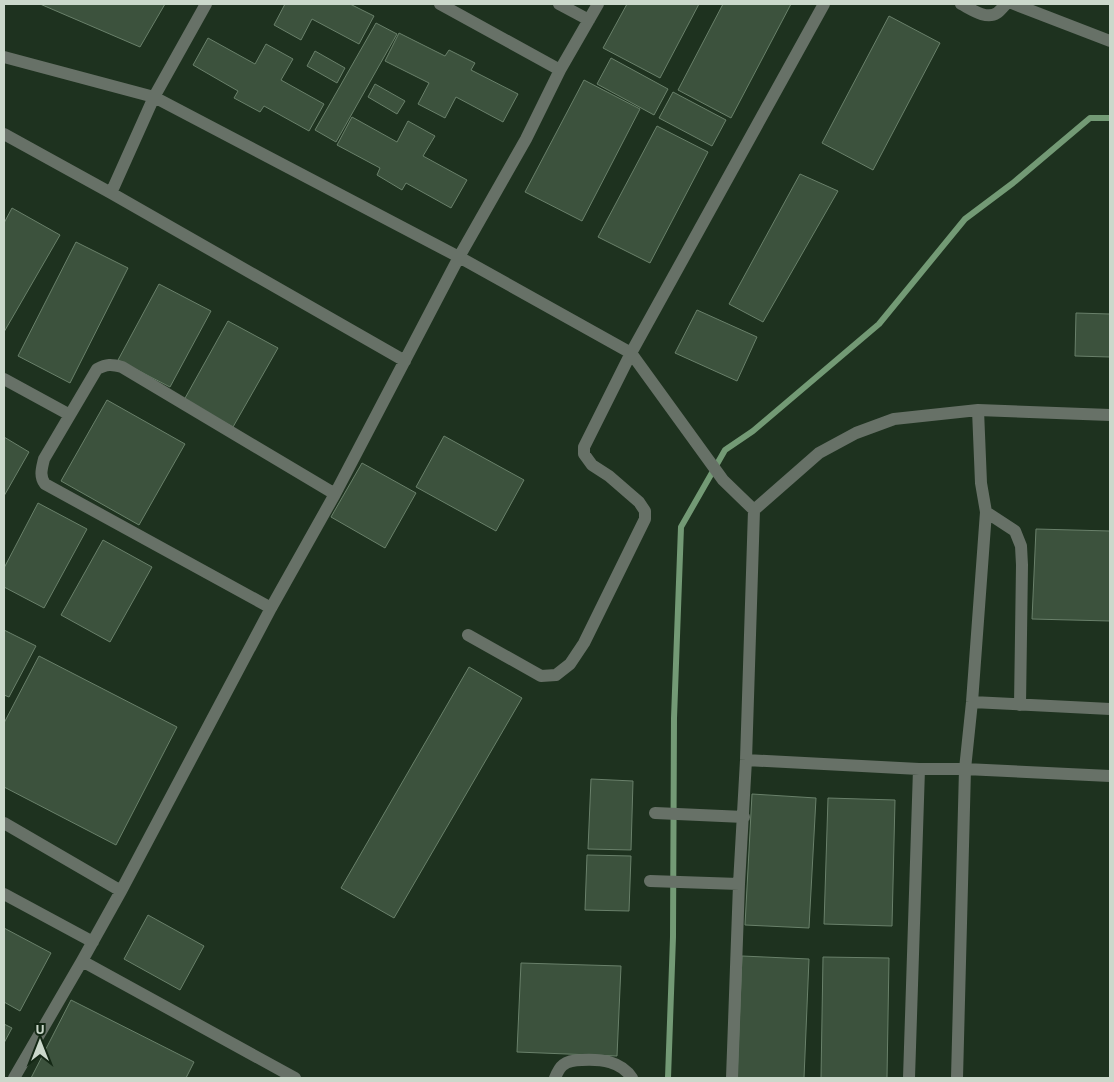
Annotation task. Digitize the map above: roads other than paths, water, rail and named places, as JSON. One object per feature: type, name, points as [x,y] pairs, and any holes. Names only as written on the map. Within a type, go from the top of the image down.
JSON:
[{"type":"lane","points":[[111,193],[154,97],[206,4]]},
{"type":"lane","points":[[440,4],[560,70]]},
{"type":"lane","points":[[559,4],[589,20]]},
{"type":"lane","points":[[14,1078],[121,892],[271,608],[335,494],[459,257],[526,139],[560,70],[598,4]]},
{"type":"lane","points":[[468,635],[541,676],[556,674],[570,664],[584,643],[645,518],[645,511],[639,502],[592,464],[584,454],[584,447],[631,353],[824,4]]},
{"type":"lane","points":[[961,4],[982,14],[990,15],[996,14],[1006,4]]},
{"type":"lane","points":[[1014,4],[1110,41]]},
{"type":"lane","points":[[4,57],[154,97],[459,257],[631,353],[723,480],[754,510]]},
{"type":"lane","points":[[4,134],[405,361]]},
{"type":"lane","points":[[271,608],[45,484],[42,480],[41,472],[44,459],[97,369],[106,365],[114,365],[122,367],[335,494]]},
{"type":"lane","points":[[4,379],[70,415]]},
{"type":"lane","points":[[957,1078],[965,769],[972,702],[986,512],[981,483],[978,410]]},
{"type":"lane","points":[[732,1078],[739,884],[744,817],[754,510],[820,453],[856,433],[894,419],[978,410],[1110,415]]},
{"type":"lane","points":[[986,512],[1015,531],[1021,546],[1020,705]]},
{"type":"lane","points":[[972,702],[1110,709]]},
{"type":"lane","points":[[746,760],[1110,776]]},
{"type":"lane","points":[[909,1078],[919,769]]},
{"type":"lane","points":[[655,813],[744,817]]},
{"type":"lane","points":[[4,823],[121,892]]},
{"type":"lane","points":[[650,881],[739,884]]},
{"type":"lane","points":[[4,894],[93,942]]},
{"type":"lane","points":[[82,961],[295,1078]]},
{"type":"lane","points":[[555,1078],[561,1066],[567,1062],[592,1059],[615,1064],[624,1069],[632,1078]]},
{"type":"waterway","points":[[668,1078],[673,937],[674,718],[681,527],[725,450],[753,431],[879,324],[965,219],[1013,183],[1090,118],[1110,118]]}]
